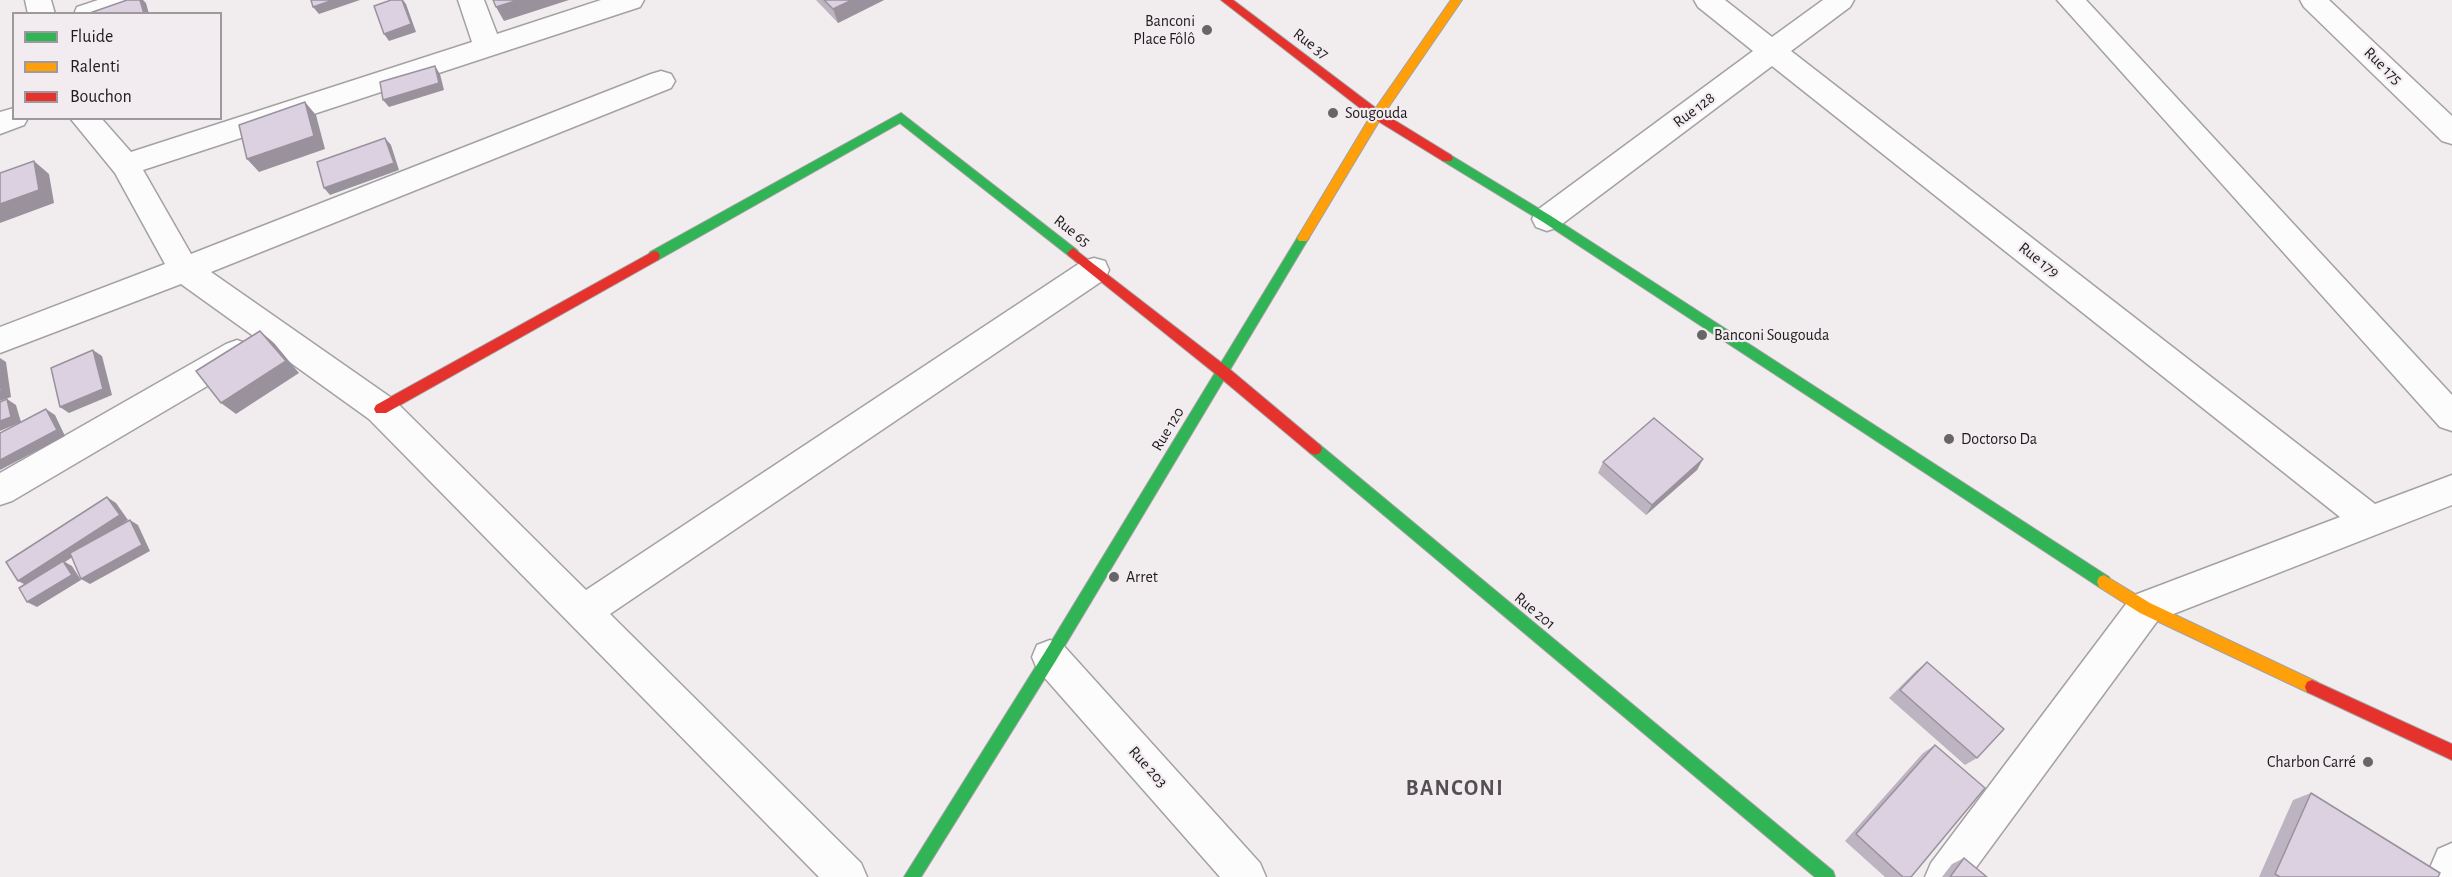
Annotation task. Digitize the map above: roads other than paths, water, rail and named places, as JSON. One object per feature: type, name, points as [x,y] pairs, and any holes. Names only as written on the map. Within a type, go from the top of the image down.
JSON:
[{"type":"main road","name":"Rue 37","points":[[1226,0],[1377,115],[1547,219],[2145,608],[2452,752]]},
{"type":"main road","name":"Rue 120","points":[[912,877],[1050,657],[1377,115],[1457,0]]},
{"type":"main road","name":"Rue 65","points":[[381,409],[902,117],[1222,371]]},
{"type":"main road","name":"Rue 201","points":[[1222,371],[1827,877]]},
{"type":"street","points":[[93,12],[126,0]]},
{"type":"street","points":[[471,0],[488,47]]},
{"type":"street","points":[[125,165],[631,0]]},
{"type":"street","name":"Rue 179","points":[[1707,0],[2370,521]]},
{"type":"street","name":"Rue 128","points":[[1547,219],[1841,0]]},
{"type":"street","points":[[2070,0],[2452,417]]},
{"type":"street","name":"Rue 175","points":[[2313,0],[2452,133]]},
{"type":"street","points":[[0,340],[184,270],[661,81]]},
{"type":"street","points":[[86,120],[125,165],[184,270],[381,409],[847,877]]},
{"type":"street","points":[[583,612],[1094,270]]},
{"type":"street","points":[[0,490],[272,333]]},
{"type":"street","points":[[1945,877],[2145,608],[2452,490]]},
{"type":"street","name":"Rue 203","points":[[1050,657],[1246,877]]},
{"type":"street","points":[[2446,877],[2452,863]]},
{"type":"place","name":"Banconi Place Fôlô","points":[[1207,30]]},
{"type":"place","name":"Sougouda","points":[[1333,113]]},
{"type":"place","name":"Banconi Sougouda","points":[[1702,335]]},
{"type":"place","name":"Doctorso Da","points":[[1949,439]]},
{"type":"place","name":"Arret","points":[[1114,577]]},
{"type":"place","name":"Charbon Carré","points":[[2368,762]]},
{"type":"district","name":"BANCONI","points":[[1455,788]]}]
